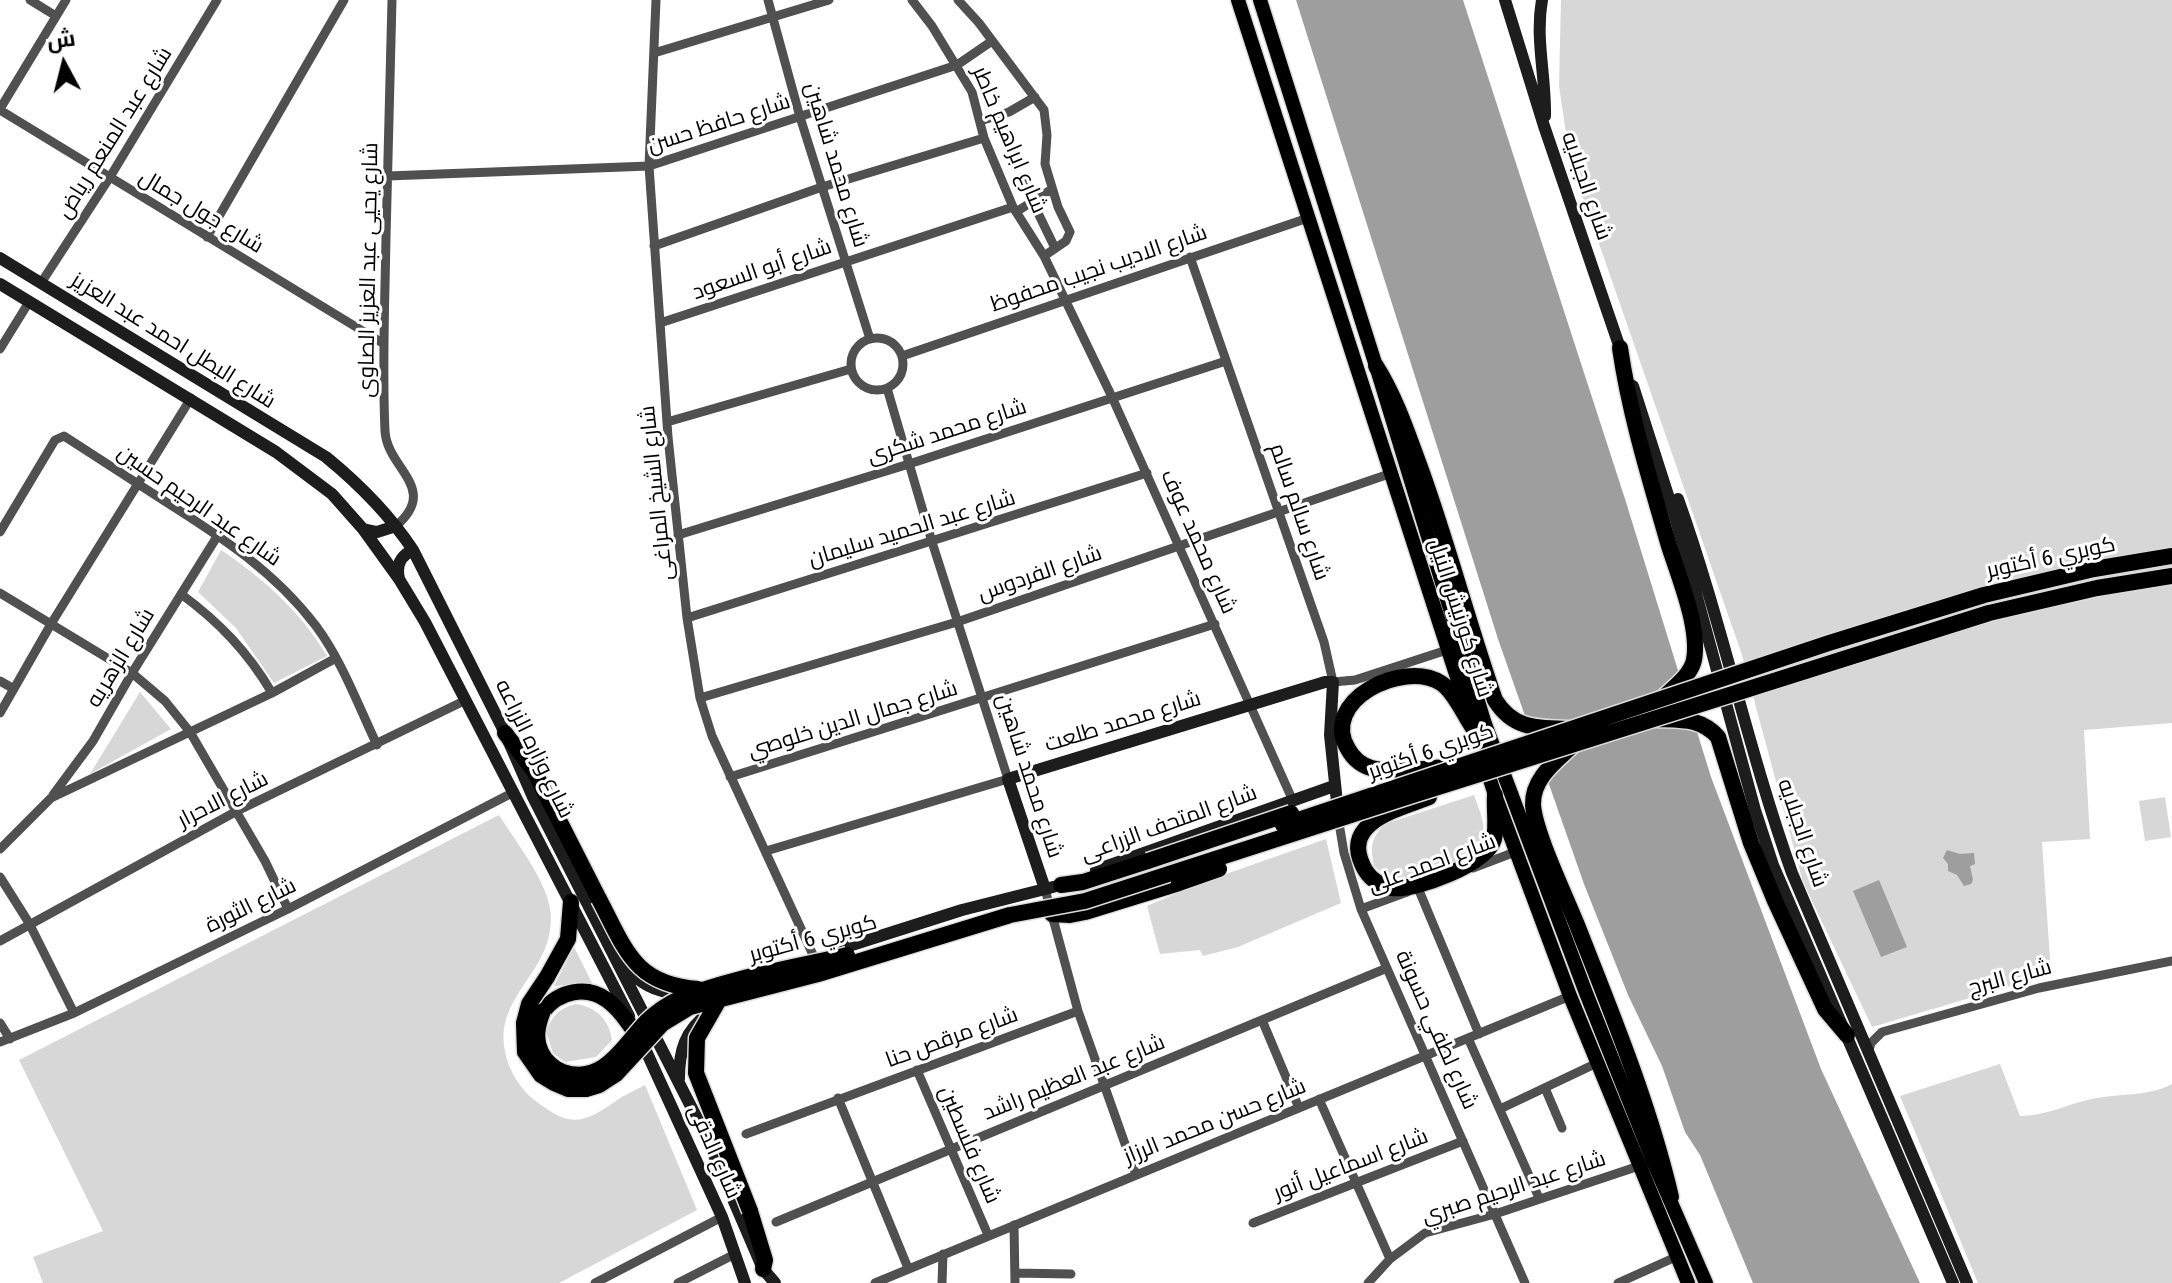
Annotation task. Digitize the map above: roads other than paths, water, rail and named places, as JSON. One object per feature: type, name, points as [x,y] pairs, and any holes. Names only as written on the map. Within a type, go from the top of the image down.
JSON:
[{"type":"highway","points":[[1620,348],[1629,407],[1687,608],[1695,647],[1690,671],[1663,698]]},
{"type":"highway","points":[[1376,366],[1400,411],[1441,525],[1495,700],[1509,718],[1519,723],[1571,737],[1540,779],[1533,805],[1621,1038],[1659,1147],[1671,1197]]},
{"type":"highway","name":"كوبري 6 أكتوبر","points":[[571,902],[568,939],[529,1004],[524,1023],[525,1052],[541,1075],[568,1089],[599,1085],[627,1065],[662,1024],[690,1007],[727,1000],[818,974],[1010,915],[1085,901],[1410,796],[1459,773],[1571,737],[1663,698],[2022,584],[2172,556]]},
{"type":"highway","name":"كوبري 6 أكتوبر","points":[[1571,737],[1657,719],[1989,613],[2097,588],[2172,576]]},
{"type":"highway","points":[[1459,773],[1373,769],[1355,759],[1344,742],[1346,713],[1359,697],[1385,681],[1400,676],[1430,678],[1444,684],[1473,728]]},
{"type":"highway","points":[[1657,719],[1694,721],[1710,729],[1724,750],[1751,843],[1775,901],[1825,1009],[1847,1035]]},
{"type":"highway","points":[[505,733],[534,771],[599,899],[636,963],[651,976],[679,987],[704,989]]},
{"type":"highway","points":[[1459,773],[1428,798],[1371,821],[1359,843],[1359,855],[1371,878],[1381,885],[1412,888],[1450,874],[1488,849],[1494,839],[1495,795]]},
{"type":"highway","name":"كوبري 6 أكتوبر","points":[[704,989],[856,952],[1007,906],[1091,889],[1428,777],[1459,773]]},
{"type":"highway","points":[[1053,887],[1083,882],[1380,784],[1428,777]]},
{"type":"highway","points":[[1052,914],[1085,912],[1179,883],[1340,828],[1394,806],[1410,796]]},
{"type":"highway","points":[[641,1041],[608,1000],[592,993],[573,992],[561,996],[543,1011],[537,1038],[546,1060],[558,1070],[584,1074],[600,1069],[613,1060],[660,1009],[704,989]]},
{"type":"highway","points":[[727,1000],[697,1038],[696,1073],[750,1211],[765,1260],[763,1269]]},
{"type":"main road","name":"شارع كورنيش النيل","points":[[1238,0],[1495,795],[1570,996],[1688,1283]]},
{"type":"main road","name":"شارع كورنيش النيل","points":[[1260,0],[1485,724],[1586,993],[1706,1283]]},
{"type":"street","points":[[30,0],[56,16]]},
{"type":"street","points":[[0,110],[66,0]]},
{"type":"street","name":"شارع عبد المنعم رياض","points":[[41,283],[110,177],[217,0]]},
{"type":"street","points":[[207,237],[344,0]]},
{"type":"street","name":"شارع يحيى عبد العزيز الصاوى","points":[[392,0],[384,344],[387,443],[396,461],[409,476],[413,493],[410,511],[396,526]]},
{"type":"street","name":"شارع الشيخ المراغى","points":[[656,0],[649,166],[654,246],[678,535],[700,698],[730,777],[814,957]]},
{"type":"street","name":"شارع محمد شاهين","points":[[768,0],[800,117],[870,339]]},
{"type":"street","points":[[654,53],[829,0]]},
{"type":"street","name":"شارع ابراهيم خاطر","points":[[912,0],[972,92],[984,138],[1014,209],[1044,256],[1064,300]]},
{"type":"street","points":[[958,0],[1044,110],[1044,158],[1052,189],[1070,232],[1068,238],[1044,256]]},
{"type":"street","name":"شارع الجبلايه","points":[[1505,0],[1681,535],[1763,838],[1953,1283]]},
{"type":"street","points":[[1542,0],[1539,20],[1545,85],[1544,126]]},
{"type":"street","name":"شارع حافظ حسن","points":[[388,176],[649,166],[957,65],[992,41]]},
{"type":"street","points":[[980,121],[1009,112],[1035,97]]},
{"type":"street","name":"شارع جول جمال","points":[[0,110],[384,344]]},
{"type":"street","points":[[654,246],[822,187],[984,138]]},
{"type":"street","points":[[1021,178],[1055,248]]},
{"type":"street","name":"شارع أبو السعود","points":[[660,323],[1014,209],[1052,189]]},
{"type":"street","name":"شارع الاديب نجيب محفوظ","points":[[902,356],[1308,218]]},
{"type":"street","name":"شارع سالم سالم","points":[[1190,257],[1324,642],[1333,682],[1330,735],[1334,786]]},
{"type":"street","name":"شارع البطل احمد عبد العزيز","points":[[0,258],[326,457]]},
{"type":"street","points":[[0,349],[41,283]]},
{"type":"street","name":"شارع البطل احمد عبد العزيز","points":[[0,284],[191,398],[311,476]]},
{"type":"street","name":"شارع محمد عوف","points":[[1064,300],[1180,544],[1293,801]]},
{"type":"street","points":[[870,339],[893,343],[902,356],[902,371],[894,384],[887,388],[869,389],[851,369],[853,354],[870,339]]},
{"type":"street","name":"شارع محمد شكرى","points":[[678,535],[1226,361]]},
{"type":"street","points":[[667,422],[851,369]]},
{"type":"street","name":"شارع الجبلايه","points":[[1633,385],[1640,394],[1693,541],[1783,848],[1967,1283]]},
{"type":"street","name":"شارع محمد شاهين","points":[[887,388],[932,542],[1008,779],[1053,887],[1052,914],[1078,1011],[1136,1175]]},
{"type":"street","points":[[0,713],[51,624],[191,398]]},
{"type":"street","name":"شارع عبد الرحيم حسين","points":[[0,532],[59,436],[64,436],[218,535],[276,580],[318,628],[336,658],[377,745]]},
{"type":"street","name":"شارع وزاره الزراعه","points":[[326,457],[359,484],[413,550],[505,733],[533,797],[679,1079]]},
{"type":"street","name":"شارع عبد الحميد سليمان","points":[[687,618],[1147,473]]},
{"type":"street","name":"شارع الفردوس","points":[[700,698],[957,622],[1389,474]]},
{"type":"street","name":"شارع وزاره الزراعه","points":[[311,476],[363,529],[425,622],[641,1041]]},
{"type":"street","points":[[363,529],[377,532],[396,526]]},
{"type":"street","name":"شارع الزهريه","points":[[51,798],[93,741],[218,535]]},
{"type":"street","points":[[399,579],[398,565],[406,553],[413,550]]},
{"type":"street","points":[[0,593],[132,673],[165,701],[190,732],[237,811],[288,909]]},
{"type":"street","points":[[181,594],[243,649],[272,693]]},
{"type":"street","name":"شارع جمال الدين خلوصي","points":[[730,777],[1215,624]]},
{"type":"street","name":"شارع محمد طلعت","points":[[766,851],[1316,683],[1355,680],[1447,650]]},
{"type":"street","points":[[0,849],[51,798],[272,693],[336,658]]},
{"type":"street","points":[[0,681],[14,689]]},
{"type":"street","name":"شارع الاحرار","points":[[0,941],[237,811],[466,700]]},
{"type":"street","name":"شارع المتحف الزراعى","points":[[613,954],[650,988],[666,993],[682,993],[814,957],[975,906],[1053,887],[1334,786]]},
{"type":"street","name":"شارع لطفي حسونة","points":[[1334,786],[1344,853],[1361,909],[1525,1283]]},
{"type":"street","name":"شارع الثورة","points":[[5,1041],[74,1013],[288,909],[514,792]]},
{"type":"street","points":[[679,1079],[679,1058],[686,1036],[705,1014],[727,1000],[793,989],[1006,924],[1052,914],[1339,823]]},
{"type":"street","name":"شارع احمد على","points":[[1361,909],[1515,852]]},
{"type":"street","points":[[0,877],[29,923],[74,1013]]},
{"type":"street","points":[[1412,888],[1479,1034]]},
{"type":"street","name":"شارع البرج","points":[[1869,1050],[1871,1043],[1882,1032],[2039,988],[2172,961]]},
{"type":"street","name":"شارع عبد العظيم راشد","points":[[776,1222],[1387,968]]},
{"type":"street","points":[[727,1000],[731,979]]},
{"type":"street","name":"شارع حسن محمد الرزاز","points":[[875,1283],[1570,996]]},
{"type":"street","name":"شارع مرقص حنا","points":[[746,1134],[1078,1011]]},
{"type":"street","points":[[1262,1020],[1299,1108]]},
{"type":"street","points":[[0,1023],[5,1041]]},
{"type":"street","points":[[1468,1038],[1539,1198]]},
{"type":"street","name":"شارع الدقى","points":[[641,1041],[722,1217],[745,1283]]},
{"type":"street","points":[[1500,1109],[1597,1063]]},
{"type":"street","name":"شارع فلسطين","points":[[917,1070],[988,1235]]},
{"type":"street","name":"شارع الدقى","points":[[679,1079],[763,1269],[776,1283]]},
{"type":"street","points":[[1545,1088],[1562,1128]]},
{"type":"street","points":[[838,1098],[908,1268]]},
{"type":"street","points":[[1319,1099],[1390,1259]]},
{"type":"street","name":"شارع اسماعيل أنور","points":[[1253,1223],[1463,1141]]},
{"type":"street","name":"شارع عبد الرحيم صبري","points":[[1368,1283],[1408,1243],[1425,1233],[1495,1214],[1639,1166]]},
{"type":"street","points":[[595,1283],[722,1217]]},
{"type":"street","points":[[1014,1225],[1015,1278],[1071,1274]]},
{"type":"street","points":[[678,1283],[735,1254]]},
{"type":"street","points":[[942,1283],[943,1254]]},
{"type":"street","points":[[1618,1283],[1678,1256]]}]
